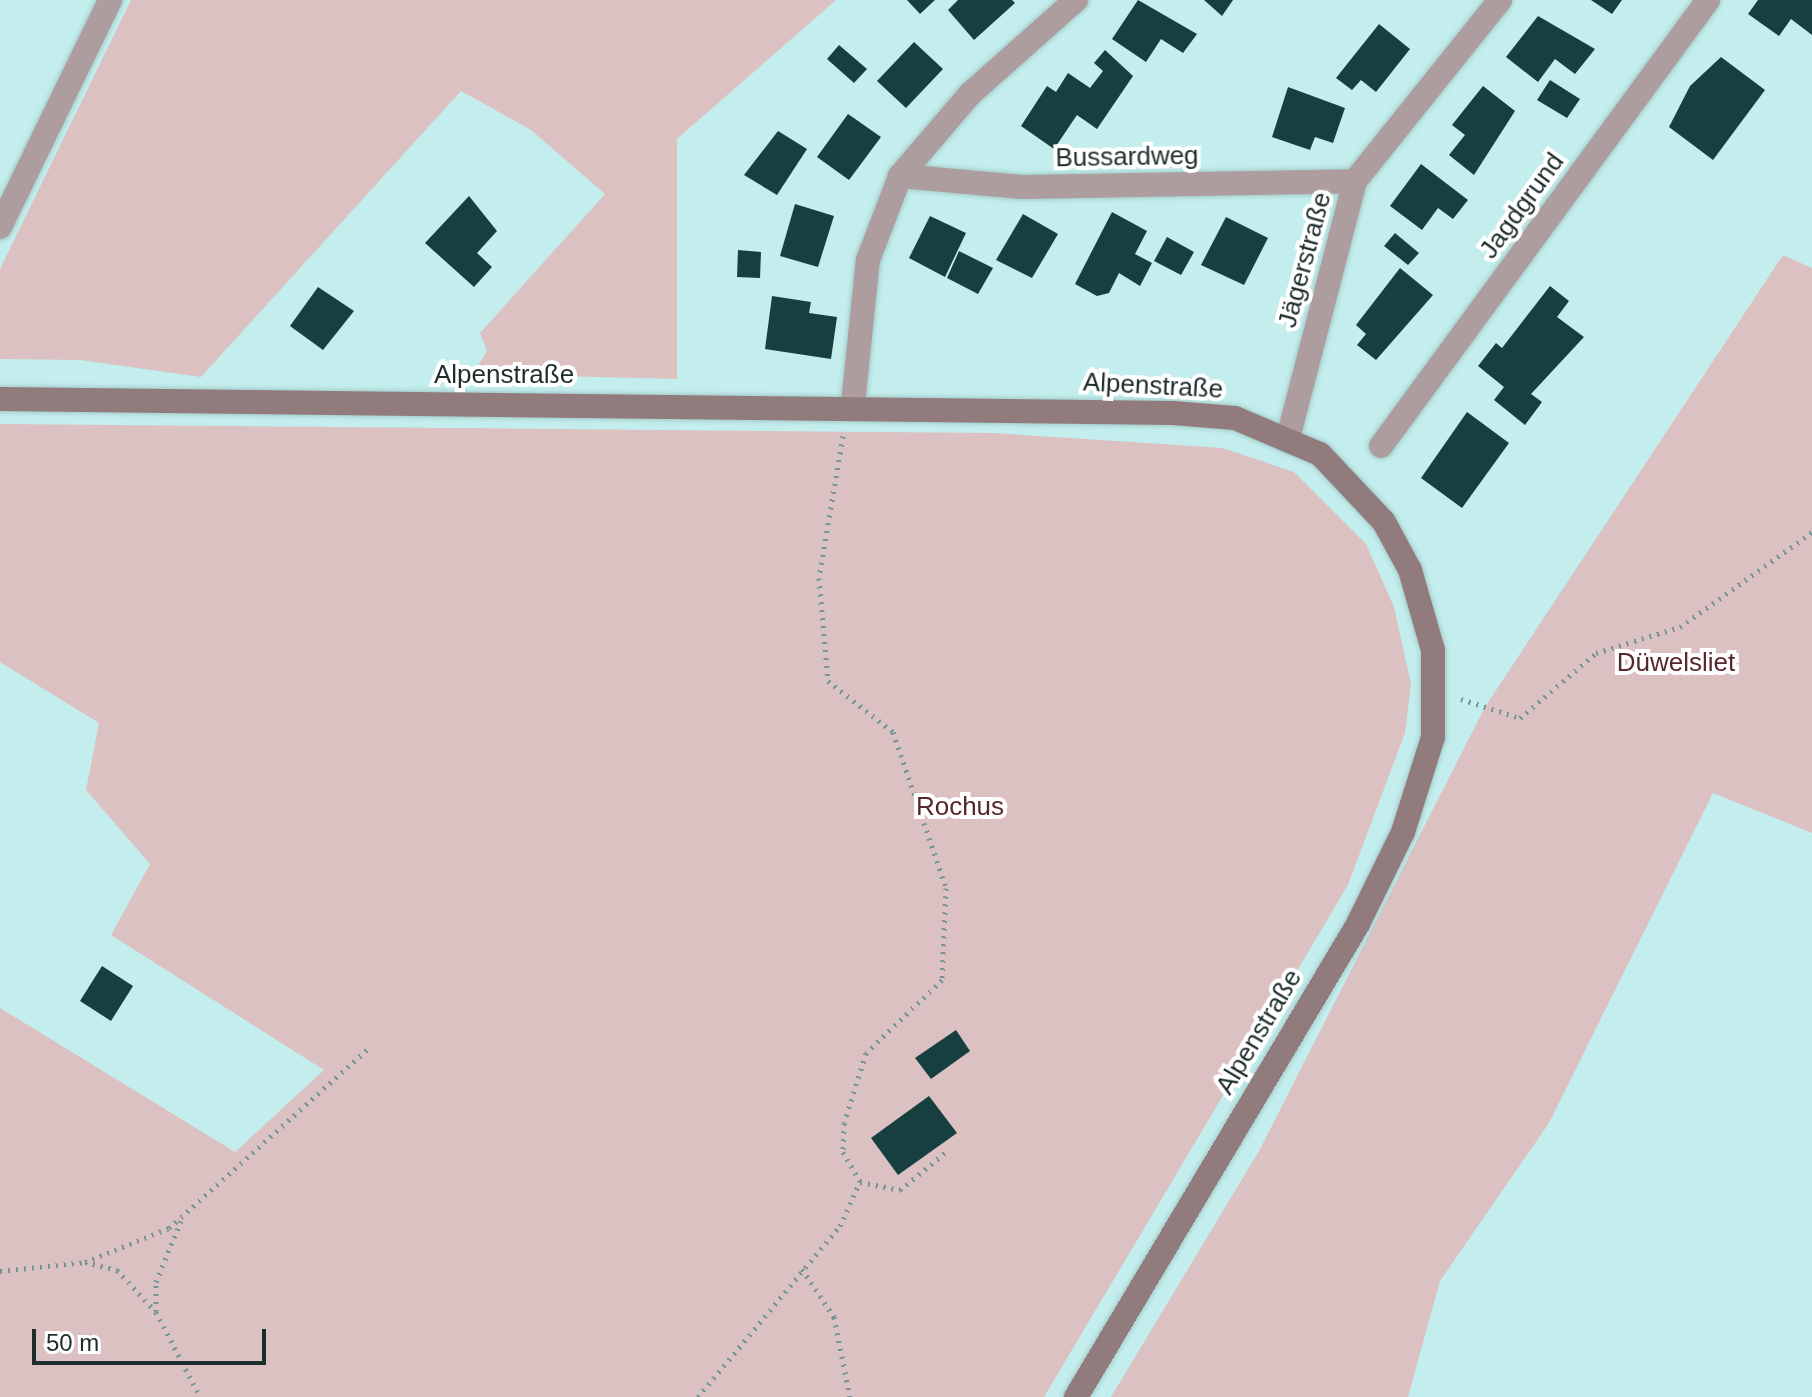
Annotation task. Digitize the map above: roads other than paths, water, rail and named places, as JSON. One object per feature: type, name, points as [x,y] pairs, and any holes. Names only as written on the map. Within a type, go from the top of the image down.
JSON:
[{"type":"street","points":[[0,227],[110,0]]},
{"type":"street","points":[[853,404],[868,260],[900,176],[970,94],[1076,0]]},
{"type":"street","name":"Jägerstraße","points":[[1288,438],[1355,181],[1500,0]]},
{"type":"street","name":"Jagdgrund","points":[[1381,446],[1708,0]]},
{"type":"street","name":"Bussardweg","points":[[900,176],[1022,187],[1355,181]]},
{"type":"street","name":"Alpenstraße","points":[[0,399],[853,404],[1173,413],[1235,418],[1320,454],[1354,486],[1410,570],[1433,650],[1433,737],[1403,832],[1358,924],[1076,1397]]},
{"type":"park label","name":"Düwelsliet","points":[[1676,663]]},
{"type":"park label","name":"Rochus","points":[[960,807]]}]
